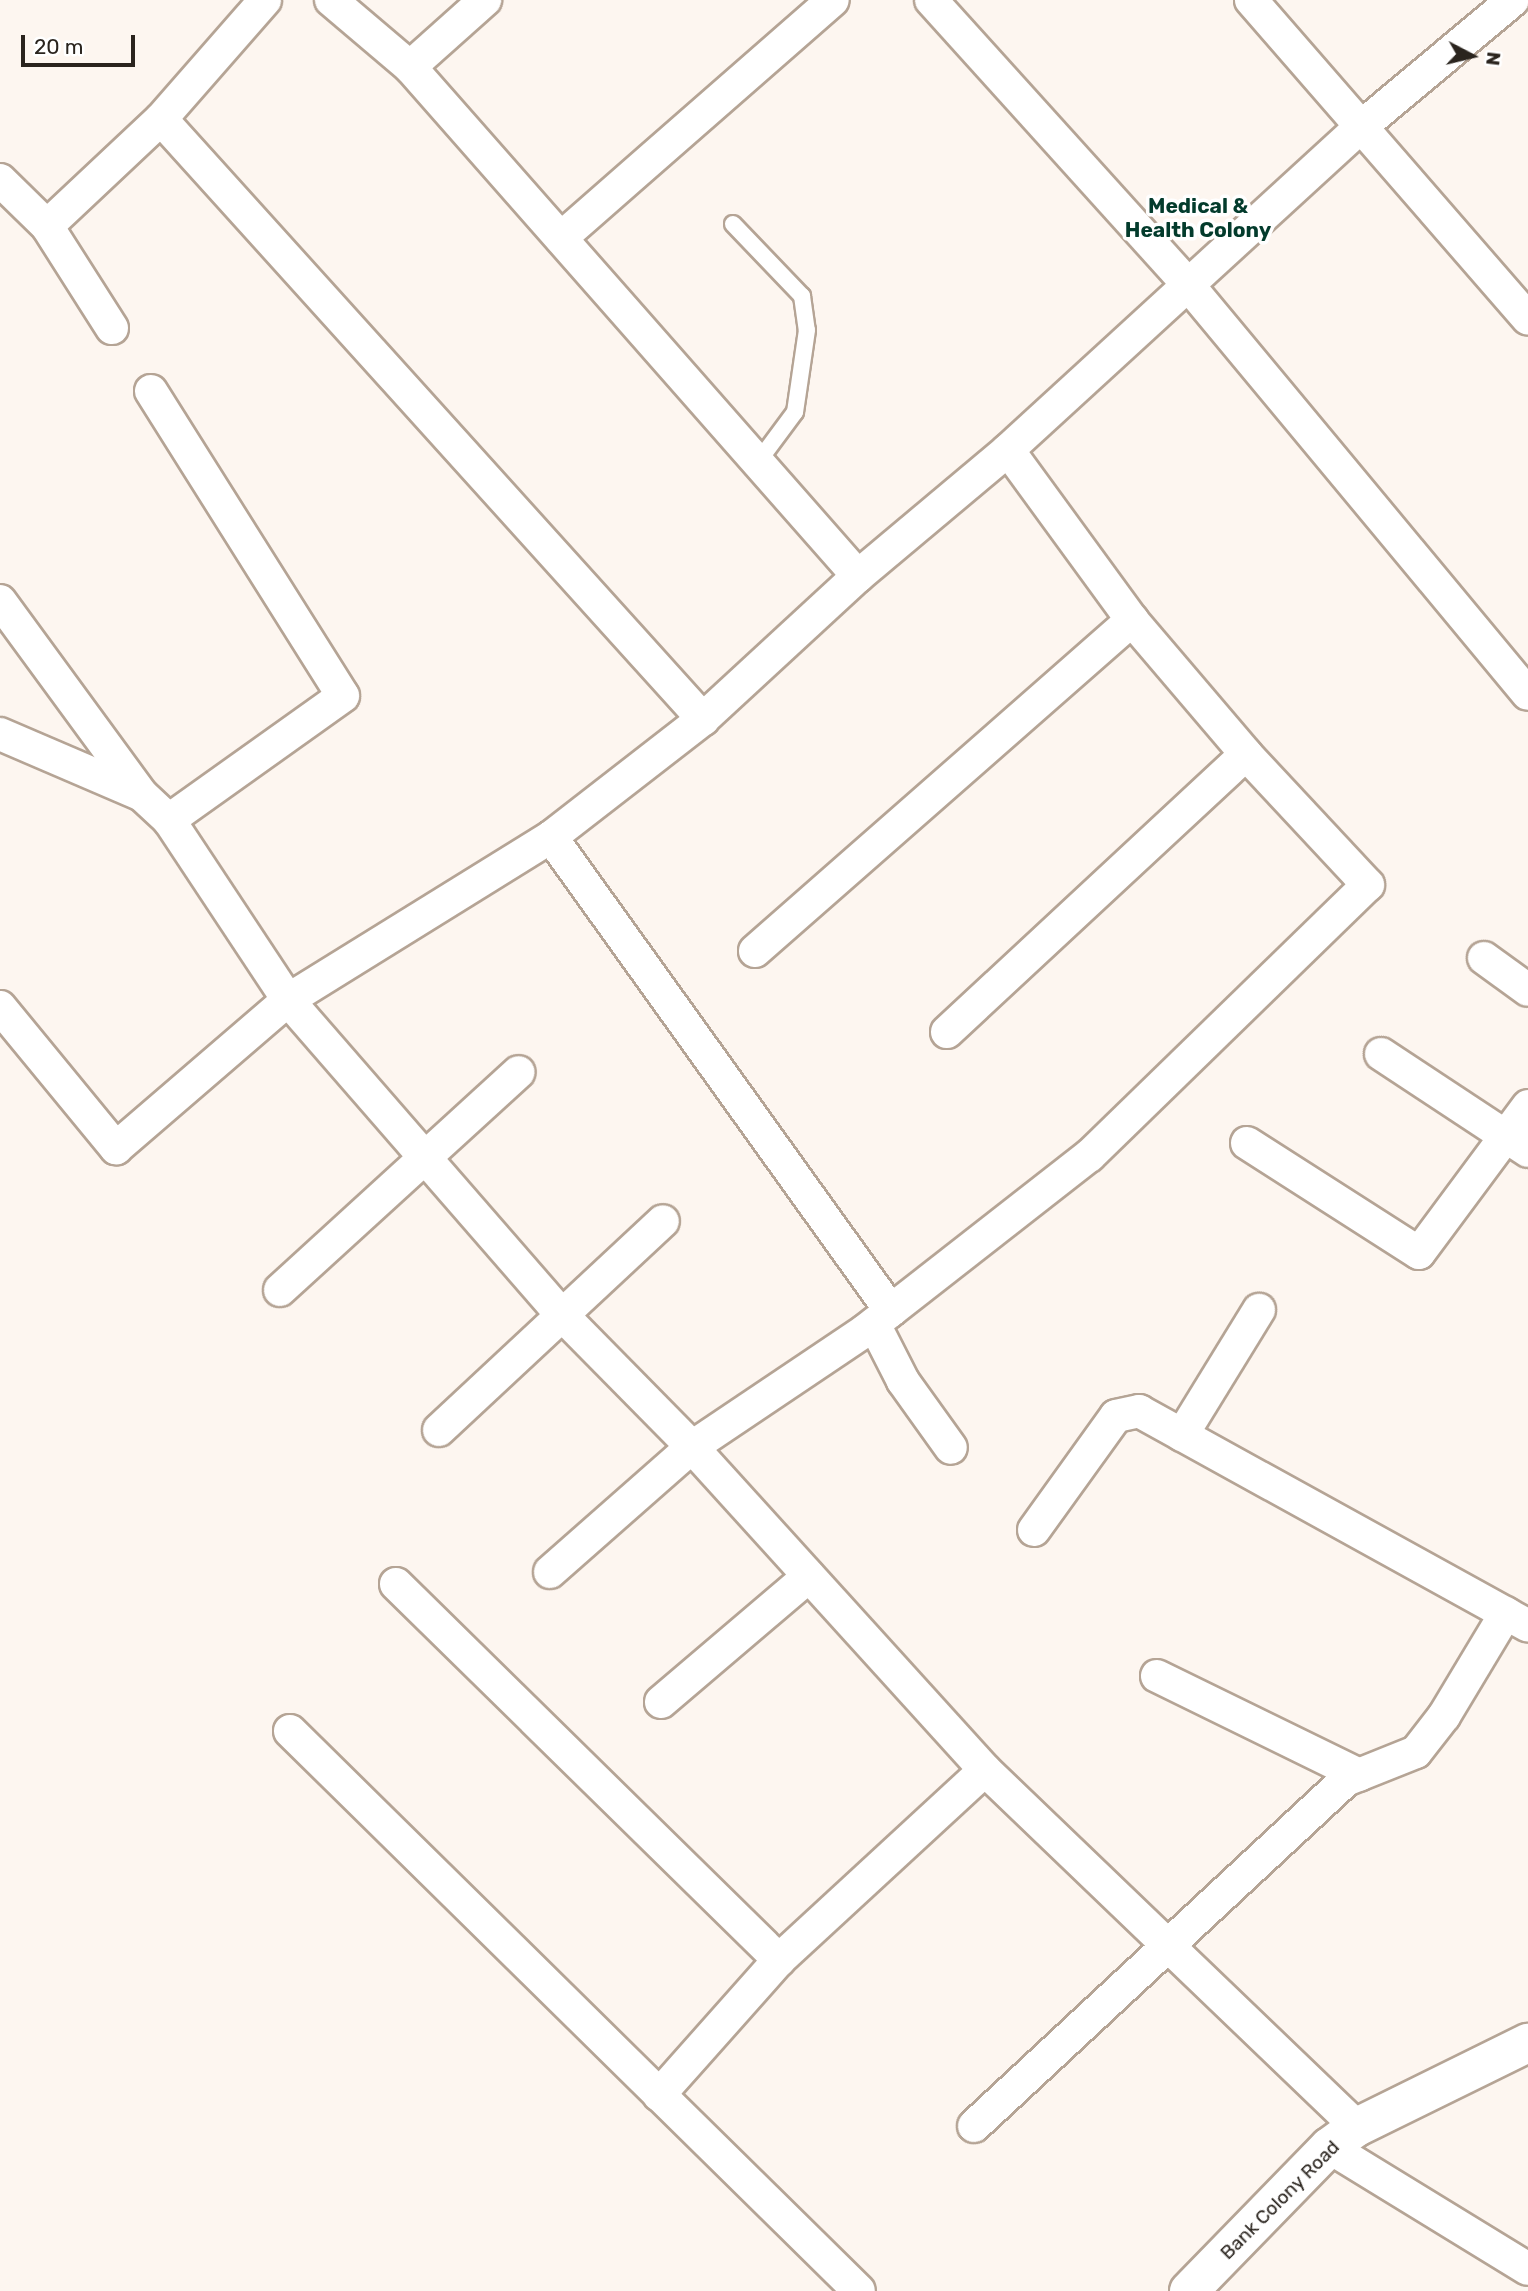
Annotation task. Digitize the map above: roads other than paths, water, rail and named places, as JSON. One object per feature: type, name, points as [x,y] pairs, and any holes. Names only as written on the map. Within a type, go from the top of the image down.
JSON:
[{"type":"street","points":[[47,226],[161,119],[265,0]]},
{"type":"street","points":[[331,0],[410,67],[858,576]]},
{"type":"street","points":[[410,67],[485,0]]},
{"type":"street","points":[[561,238],[833,0]]},
{"type":"street","points":[[931,0],[1189,286],[1528,694]]},
{"type":"street","points":[[1251,0],[1528,319]]},
{"type":"street","points":[[0,1007],[116,1148],[288,1000],[551,837],[703,719],[858,576],[1008,450],[1361,127],[1513,0]]},
{"type":"street","points":[[161,119],[703,719]]},
{"type":"street","points":[[0,180],[47,226],[112,328]]},
{"type":"street","points":[[151,391],[344,696],[169,820]]},
{"type":"street","points":[[550,1572],[691,1447],[882,1317],[1089,1156],[1368,885],[1246,754],[1132,620],[1008,450]]},
{"type":"street","points":[[0,601],[141,794],[169,820],[288,1000],[562,1315],[691,1447],[985,1770],[1166,1944],[1343,2137],[1528,2269]]},
{"type":"street","points":[[755,951],[1132,620]]},
{"type":"street","points":[[0,734],[141,794]]},
{"type":"street","points":[[947,1032],[1246,754]]},
{"type":"street","points":[[551,837],[882,1317],[904,1381],[951,1448]]},
{"type":"street","points":[[1484,957],[1528,990]]},
{"type":"street","points":[[1381,1054],[1517,1143]]},
{"type":"street","points":[[280,1290],[519,1072]]},
{"type":"street","points":[[1247,1143],[1419,1253],[1517,1143],[1528,1106]]},
{"type":"street","points":[[439,1430],[663,1221]]},
{"type":"street","points":[[1182,1435],[1259,1310]]},
{"type":"street","points":[[974,2126],[1166,1944],[1346,1780],[1416,1752],[1517,1620],[1139,1412],[1116,1416],[1034,1530]]},
{"type":"street","points":[[661,1702],[809,1576]]},
{"type":"street","points":[[396,1584],[779,1960]]},
{"type":"street","points":[[1157,1676],[1359,1775]]},
{"type":"street","points":[[290,1731],[859,2291]]},
{"type":"street","points":[[659,2095],[779,1960],[985,1770]]},
{"type":"street","name":"Bank Colony Road","points":[[1189,2291],[1343,2137],[1528,2043]]},
{"type":"lane","points":[[733,224],[802,296],[807,330],[795,412],[758,462]]},
{"type":"district","name":"Medical & Health Colony","points":[[1198,218]]}]
